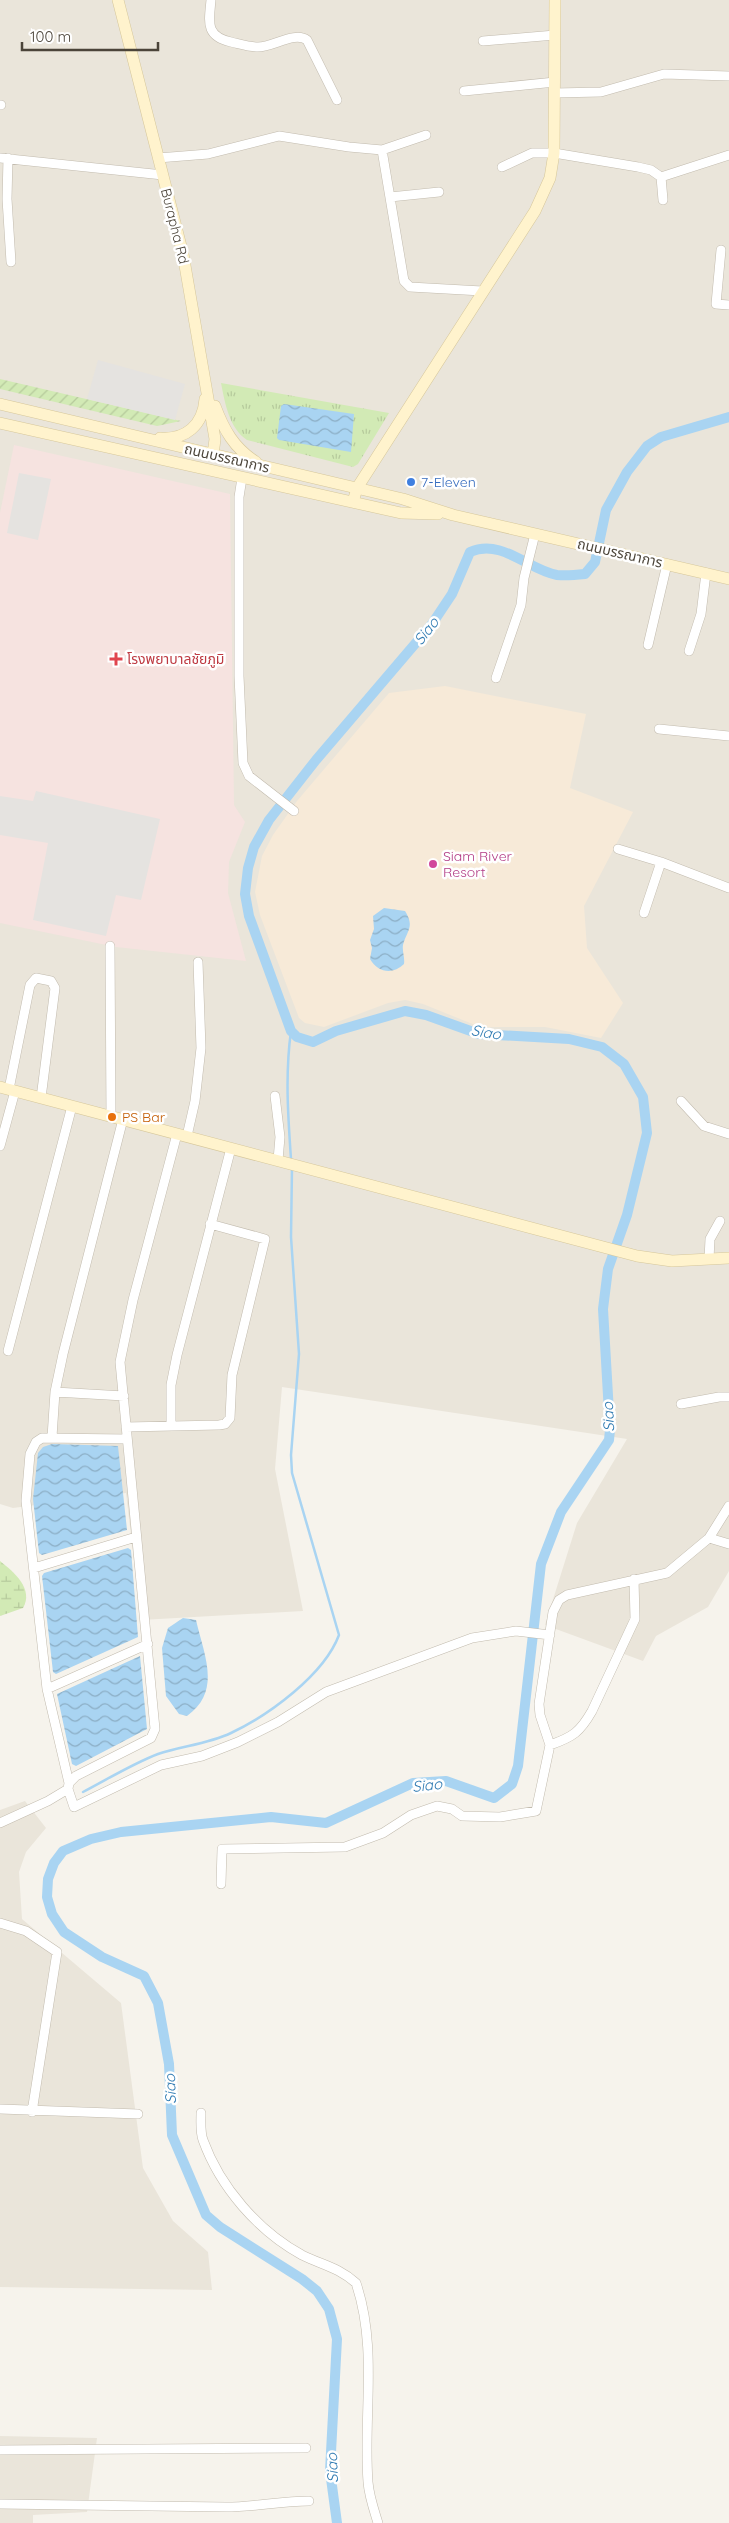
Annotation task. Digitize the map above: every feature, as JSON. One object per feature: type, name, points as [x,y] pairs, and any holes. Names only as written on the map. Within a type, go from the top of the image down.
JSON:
[{"type":"street","points":[[106,0],[118,1]]},
{"type":"street","points":[[211,0],[210,28],[216,36],[224,40],[259,47],[297,37],[308,40],[337,100]]},
{"type":"street","points":[[353,502],[357,488],[546,191],[554,153],[554,0]]},
{"type":"street","name":"Burapha Rd","points":[[118,1],[183,254],[215,439],[213,455]]},
{"type":"street","points":[[483,41],[555,35]]},
{"type":"street","points":[[464,91],[555,87],[601,92],[664,74],[729,76]]},
{"type":"street","points":[[158,158],[208,154],[279,136],[348,147],[382,150],[426,135]]},
{"type":"street","points":[[382,150],[404,281],[410,287],[482,291]]},
{"type":"street","points":[[502,168],[532,153],[554,153],[651,170],[661,176],[729,155]]},
{"type":"street","points":[[11,262],[4,158],[163,175]]},
{"type":"street","points":[[661,176],[662,200]]},
{"type":"street","points":[[390,197],[439,192]]},
{"type":"street","points":[[721,250],[716,304],[729,305]]},
{"type":"street","points":[[140,437],[166,438],[179,436],[196,426],[205,408],[207,386]]},
{"type":"street","points":[[207,386],[230,438],[246,455],[264,466]]},
{"type":"street","name":"ถนนบรรณาการ","points":[[0,404],[403,499],[453,515],[729,578]]},
{"type":"street","name":"ถนนบรรณาการ","points":[[0,423],[401,513],[453,515]]},
{"type":"street","points":[[106,447],[110,430]]},
{"type":"street","points":[[210,470],[213,455]]},
{"type":"street","points":[[242,478],[239,497],[239,646],[243,763],[249,776],[294,811]]},
{"type":"street","points":[[496,678],[521,605],[524,578],[535,534]]},
{"type":"street","points":[[648,645],[667,564]]},
{"type":"street","points":[[689,651],[701,614],[706,573]]},
{"type":"street","points":[[659,729],[729,736]]},
{"type":"street","points":[[618,849],[661,862],[729,888]]},
{"type":"street","points":[[644,913],[661,862]]},
{"type":"street","points":[[110,946],[111,1116]]},
{"type":"street","points":[[0,1822],[69,1792],[76,1776],[154,1734],[156,1724],[120,1362],[132,1300],[182,1135],[195,1101],[200,1048],[198,962]]},
{"type":"street","points":[[0,1146],[8,1089],[30,985],[36,978],[51,981],[55,988],[41,1098]]},
{"type":"street","points":[[8,1089],[637,1256],[672,1261],[729,1258]]},
{"type":"street","points":[[275,1096],[282,1161]]},
{"type":"street","points":[[681,1101],[704,1126],[729,1134]]},
{"type":"street","points":[[8,1351],[72,1106]]},
{"type":"street","points":[[52,1436],[55,1392],[123,1119]]},
{"type":"street","points":[[171,1424],[171,1385],[176,1355],[231,1148]]},
{"type":"street","points":[[709,1258],[710,1239],[720,1220]]},
{"type":"street","points":[[126,1427],[171,1424],[218,1426],[228,1421],[232,1375],[265,1246],[265,1239],[210,1224]]},
{"type":"street","points":[[55,1392],[124,1396]]},
{"type":"street","points":[[681,1404],[718,1397],[729,1398]]},
{"type":"street","points":[[127,1439],[52,1436],[42,1438],[36,1442],[30,1454],[26,1501],[47,1688],[69,1792],[74,1807],[161,1765],[202,1756],[238,1742],[278,1722],[326,1692],[472,1638],[516,1631],[548,1635]]},
{"type":"street","points":[[221,1884],[222,1849],[345,1847],[383,1833],[411,1815],[437,1806],[452,1809],[462,1816],[500,1818],[536,1811],[550,1745],[542,1722],[539,1704],[548,1635],[553,1612],[559,1600],[567,1595],[667,1573],[709,1538],[729,1506]]},
{"type":"street","points":[[34,1568],[136,1537]]},
{"type":"street","points":[[709,1538],[729,1544]]},
{"type":"street","points":[[550,1745],[571,1738],[584,1724],[592,1711],[635,1619],[634,1579]]},
{"type":"street","points":[[47,1688],[148,1644]]},
{"type":"street","points":[[0,1923],[26,1931],[57,1952],[32,2112]]},
{"type":"street","points":[[0,2109],[32,2112],[138,2114]]},
{"type":"street","points":[[201,2113],[202,2138],[218,2172],[234,2196],[264,2228],[280,2241],[304,2256],[338,2269],[356,2283],[364,2312],[368,2367],[368,2484],[378,2523]]},
{"type":"street","points":[[0,2450],[306,2448]]},
{"type":"street","points":[[0,2504],[226,2508],[281,2501],[309,2501]]},
{"type":"shaded area","points":[[0,0],[729,0],[729,1571],[708,1607],[656,1636],[643,1661],[545,1625],[577,1523],[627,1439],[282,1387],[275,1469],[303,1611],[141,1620],[126,1493],[13,1508],[0,1504]]},
{"type":"shaded area","points":[[98,360],[185,384],[175,420],[87,399]]},
{"type":"shaded area","name":"โรงพยาบาลชัยภูมิ","points":[[14,445],[230,494],[234,805],[245,822],[229,862],[228,893],[246,961],[116,947],[0,923],[0,513]]},
{"type":"shaded area","points":[[19,473],[51,479],[38,540],[7,533]]},
{"type":"shaded area","name":"Siam River Resort","points":[[445,686],[586,714],[570,788],[633,812],[584,906],[587,948],[623,1003],[601,1038],[545,1027],[480,1027],[423,1004],[405,1000],[388,1003],[324,1027],[305,1023],[299,1018],[260,915],[255,892],[262,856],[273,835],[297,801],[389,693]]},
{"type":"shaded area","points":[[36,791],[160,819],[141,900],[116,895],[106,936],[33,920],[48,843],[0,835],[0,796],[33,801]]},
{"type":"shaded area","points":[[25,1801],[46,1828],[26,1852],[19,1872],[22,1919],[121,2003],[143,2168],[173,2221],[208,2252],[212,2290],[0,2287],[0,1810]]},
{"type":"shaded area","points":[[0,2436],[97,2438],[87,2512],[33,2515],[33,2523],[0,2523]]},
{"type":"green space","points":[[0,379],[181,421],[157,426],[0,389]]},
{"type":"green space","points":[[221,383],[389,413],[358,464],[353,467],[247,440],[232,422],[226,407]]},
{"type":"green space","points":[[0,1561],[21,1582],[26,1594],[26,1601],[23,1608],[0,1616]]},
{"type":"water","points":[[284,404],[354,414],[351,452],[279,440],[277,438],[281,406]]},
{"type":"water","points":[[384,908],[405,911],[410,925],[403,945],[404,964],[400,968],[391,971],[381,970],[370,959],[372,948],[370,940],[374,929],[373,916]]},
{"type":"water","points":[[52,1444],[118,1446],[127,1530],[42,1555],[39,1553],[33,1499],[38,1453],[43,1447]]},
{"type":"water","points":[[128,1548],[131,1550],[138,1637],[56,1674],[53,1672],[42,1576],[44,1573]]},
{"type":"water","points":[[183,1618],[196,1620],[208,1672],[204,1695],[198,1706],[187,1716],[179,1714],[166,1696],[162,1648],[168,1628]]},
{"type":"water","points":[[140,1656],[147,1729],[76,1766],[72,1764],[57,1694]]},
{"type":"waterway","name":"Siao","points":[[337,2523],[330,2471],[337,2339],[329,2309],[317,2291],[302,2279],[220,2227],[206,2215],[172,2135],[169,2064],[158,2003],[144,1976],[102,1957],[64,1932],[52,1914],[47,1897],[48,1879],[54,1863],[63,1851],[91,1839],[121,1832],[271,1817],[326,1823],[413,1783],[446,1781],[494,1798],[512,1784],[518,1766],[541,1564],[561,1512],[609,1440],[603,1309],[608,1269],[627,1215],[647,1133],[643,1097],[624,1064],[602,1047],[569,1039],[479,1034],[426,1015],[405,1011],[336,1031],[313,1042],[297,1037],[291,1031],[249,916],[245,894],[248,868],[254,847],[269,820],[316,760],[432,624],[452,594],[470,552],[493,549],[515,556],[546,572],[557,575],[585,574],[595,562],[606,510],[627,472],[647,446],[661,437],[729,417]]},
{"type":"waterway","points":[[291,1031],[288,1079],[291,1159]]},
{"type":"waterway","points":[[83,1792],[148,1758],[167,1751],[222,1737],[262,1716],[308,1679],[332,1650],[339,1635],[292,1473],[291,1455],[299,1354],[291,1237],[292,1167]]},
{"type":"place","name":"7-Eleven","points":[[411,482]]},
{"type":"place","name":"โรงพยาบาลชัยภูมิ","points":[[116,659]]},
{"type":"place","name":"Siam River Resort","points":[[433,864]]},
{"type":"place","name":"PS Bar","points":[[112,1117]]}]
